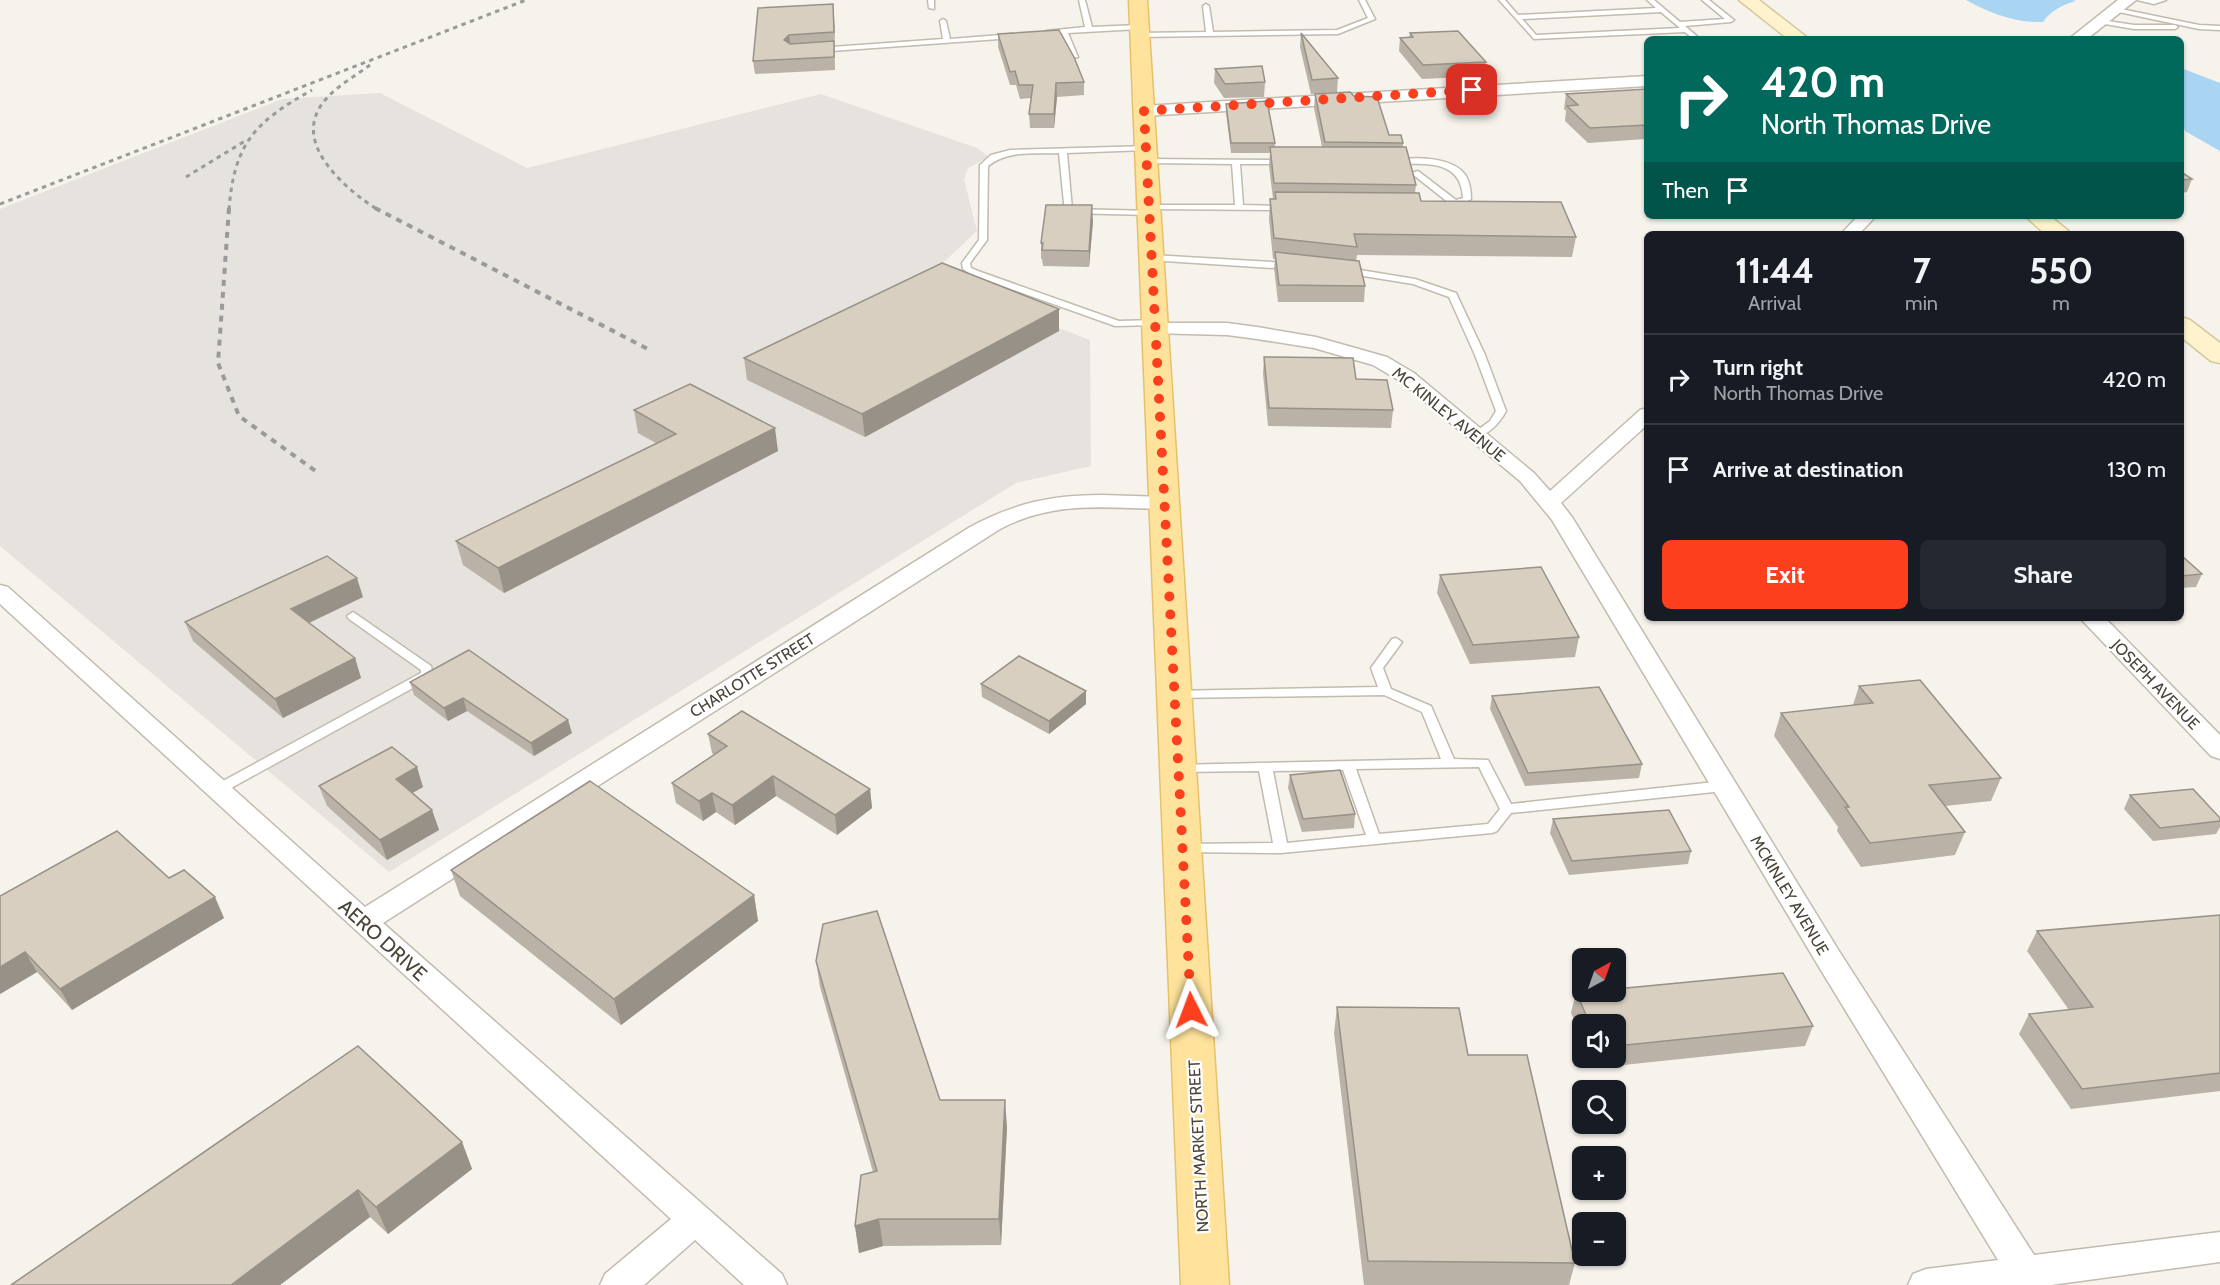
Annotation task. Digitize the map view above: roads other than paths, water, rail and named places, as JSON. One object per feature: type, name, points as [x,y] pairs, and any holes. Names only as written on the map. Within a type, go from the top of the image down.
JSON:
[{"type":"main road","points":[[1748,0],[1796,36]]},
{"type":"main road","name":"NORTH MARKET STREET","points":[[1139,21],[1205,1285]]},
{"type":"main road","points":[[2040,219],[2056,231]]},
{"type":"main road","points":[[2184,327],[2220,355]]},
{"type":"street","points":[[2081,36],[2122,5]]},
{"type":"street","points":[[1144,111],[1644,81]]},
{"type":"street","points":[[1852,231],[1865,219]]},
{"type":"street","name":"MC KINLEY AVENUE","points":[[1156,326],[1227,329],[1257,333],[1360,353],[1392,367],[1527,477],[1550,502]]},
{"type":"street","points":[[1550,502],[1644,417]]},
{"type":"street","name":"MCKINLEY AVENUE","points":[[1550,502],[2029,1279]]},
{"type":"street","name":"CHARLOTTE STREET","points":[[363,922],[978,532],[1013,514],[1038,506],[1066,503],[1165,503]]},
{"type":"street","name":"AERO DRIVE","points":[[0,592],[363,922],[769,1285]]},
{"type":"street","name":"JOSEPH AVENUE","points":[[2095,621],[2220,750]]},
{"type":"street","points":[[618,1285],[694,1220]]},
{"type":"street","points":[[1926,1285],[2029,1279],[2220,1247]]},
{"type":"lane","points":[[931,0],[932,8]]},
{"type":"lane","points":[[1082,0],[1089,29]]},
{"type":"lane","points":[[1041,34],[1139,21],[1210,34],[1338,32],[1372,19],[1362,0]]},
{"type":"lane","points":[[1502,0],[1534,37],[1686,30]]},
{"type":"lane","points":[[1650,0],[1693,36]]},
{"type":"lane","points":[[1678,24],[1731,20],[1705,0]]},
{"type":"lane","points":[[2140,0],[2154,2],[2163,0]]},
{"type":"lane","points":[[2122,5],[2199,27]]},
{"type":"lane","points":[[1206,6],[1210,34]]},
{"type":"lane","points":[[1518,17],[1662,10]]},
{"type":"lane","points":[[943,21],[947,42]]},
{"type":"lane","points":[[2101,22],[2134,27],[2220,28]]},
{"type":"lane","points":[[1064,32],[1075,57]]},
{"type":"lane","points":[[813,50],[1018,36]]},
{"type":"lane","points":[[1063,150],[1068,211],[1298,208]]},
{"type":"lane","points":[[1156,326],[1118,324],[967,269],[966,263],[983,240],[984,165],[994,157],[1010,152],[1063,150],[1236,161],[1294,162]]},
{"type":"lane","points":[[1236,161],[1239,207]]},
{"type":"lane","points":[[1388,162],[1434,162],[1456,170],[1468,188],[1467,199],[1437,208]]},
{"type":"lane","points":[[1415,173],[1456,204]]},
{"type":"lane","points":[[1152,258],[1297,266]]},
{"type":"lane","points":[[1334,268],[1415,282],[1453,295],[1480,355],[1501,411],[1494,423],[1476,435]]},
{"type":"lane","points":[[217,790],[427,675],[427,669],[353,615]]},
{"type":"lane","points":[[1386,692],[1377,668],[1396,642]]},
{"type":"lane","points":[[1175,694],[1386,692],[1427,709],[1449,764]]},
{"type":"lane","points":[[1179,768],[1483,763],[1507,809]]},
{"type":"lane","points":[[1347,765],[1374,839]]},
{"type":"lane","points":[[1264,766],[1281,848]]},
{"type":"lane","points":[[1183,849],[1281,848],[1492,828],[1507,809],[1724,786]]},
{"type":"water","points":[[1966,0],[2076,1],[2058,8],[2043,22],[2033,22],[2003,16]]},
{"type":"water","points":[[2184,69],[2220,83],[2220,151],[2185,131]]},
{"type":"railway","points":[[0,204],[526,0]]},
{"type":"railway","points":[[370,65],[336,89],[320,107],[314,122],[314,137],[319,152],[339,179],[376,209]]},
{"type":"railway","points":[[229,210],[236,167],[251,137],[276,113],[312,90]]},
{"type":"railway","points":[[186,177],[245,141]]},
{"type":"railway","points":[[229,208],[218,363],[239,416],[317,472]]},
{"type":"railway","points":[[376,209],[648,349]]}]
